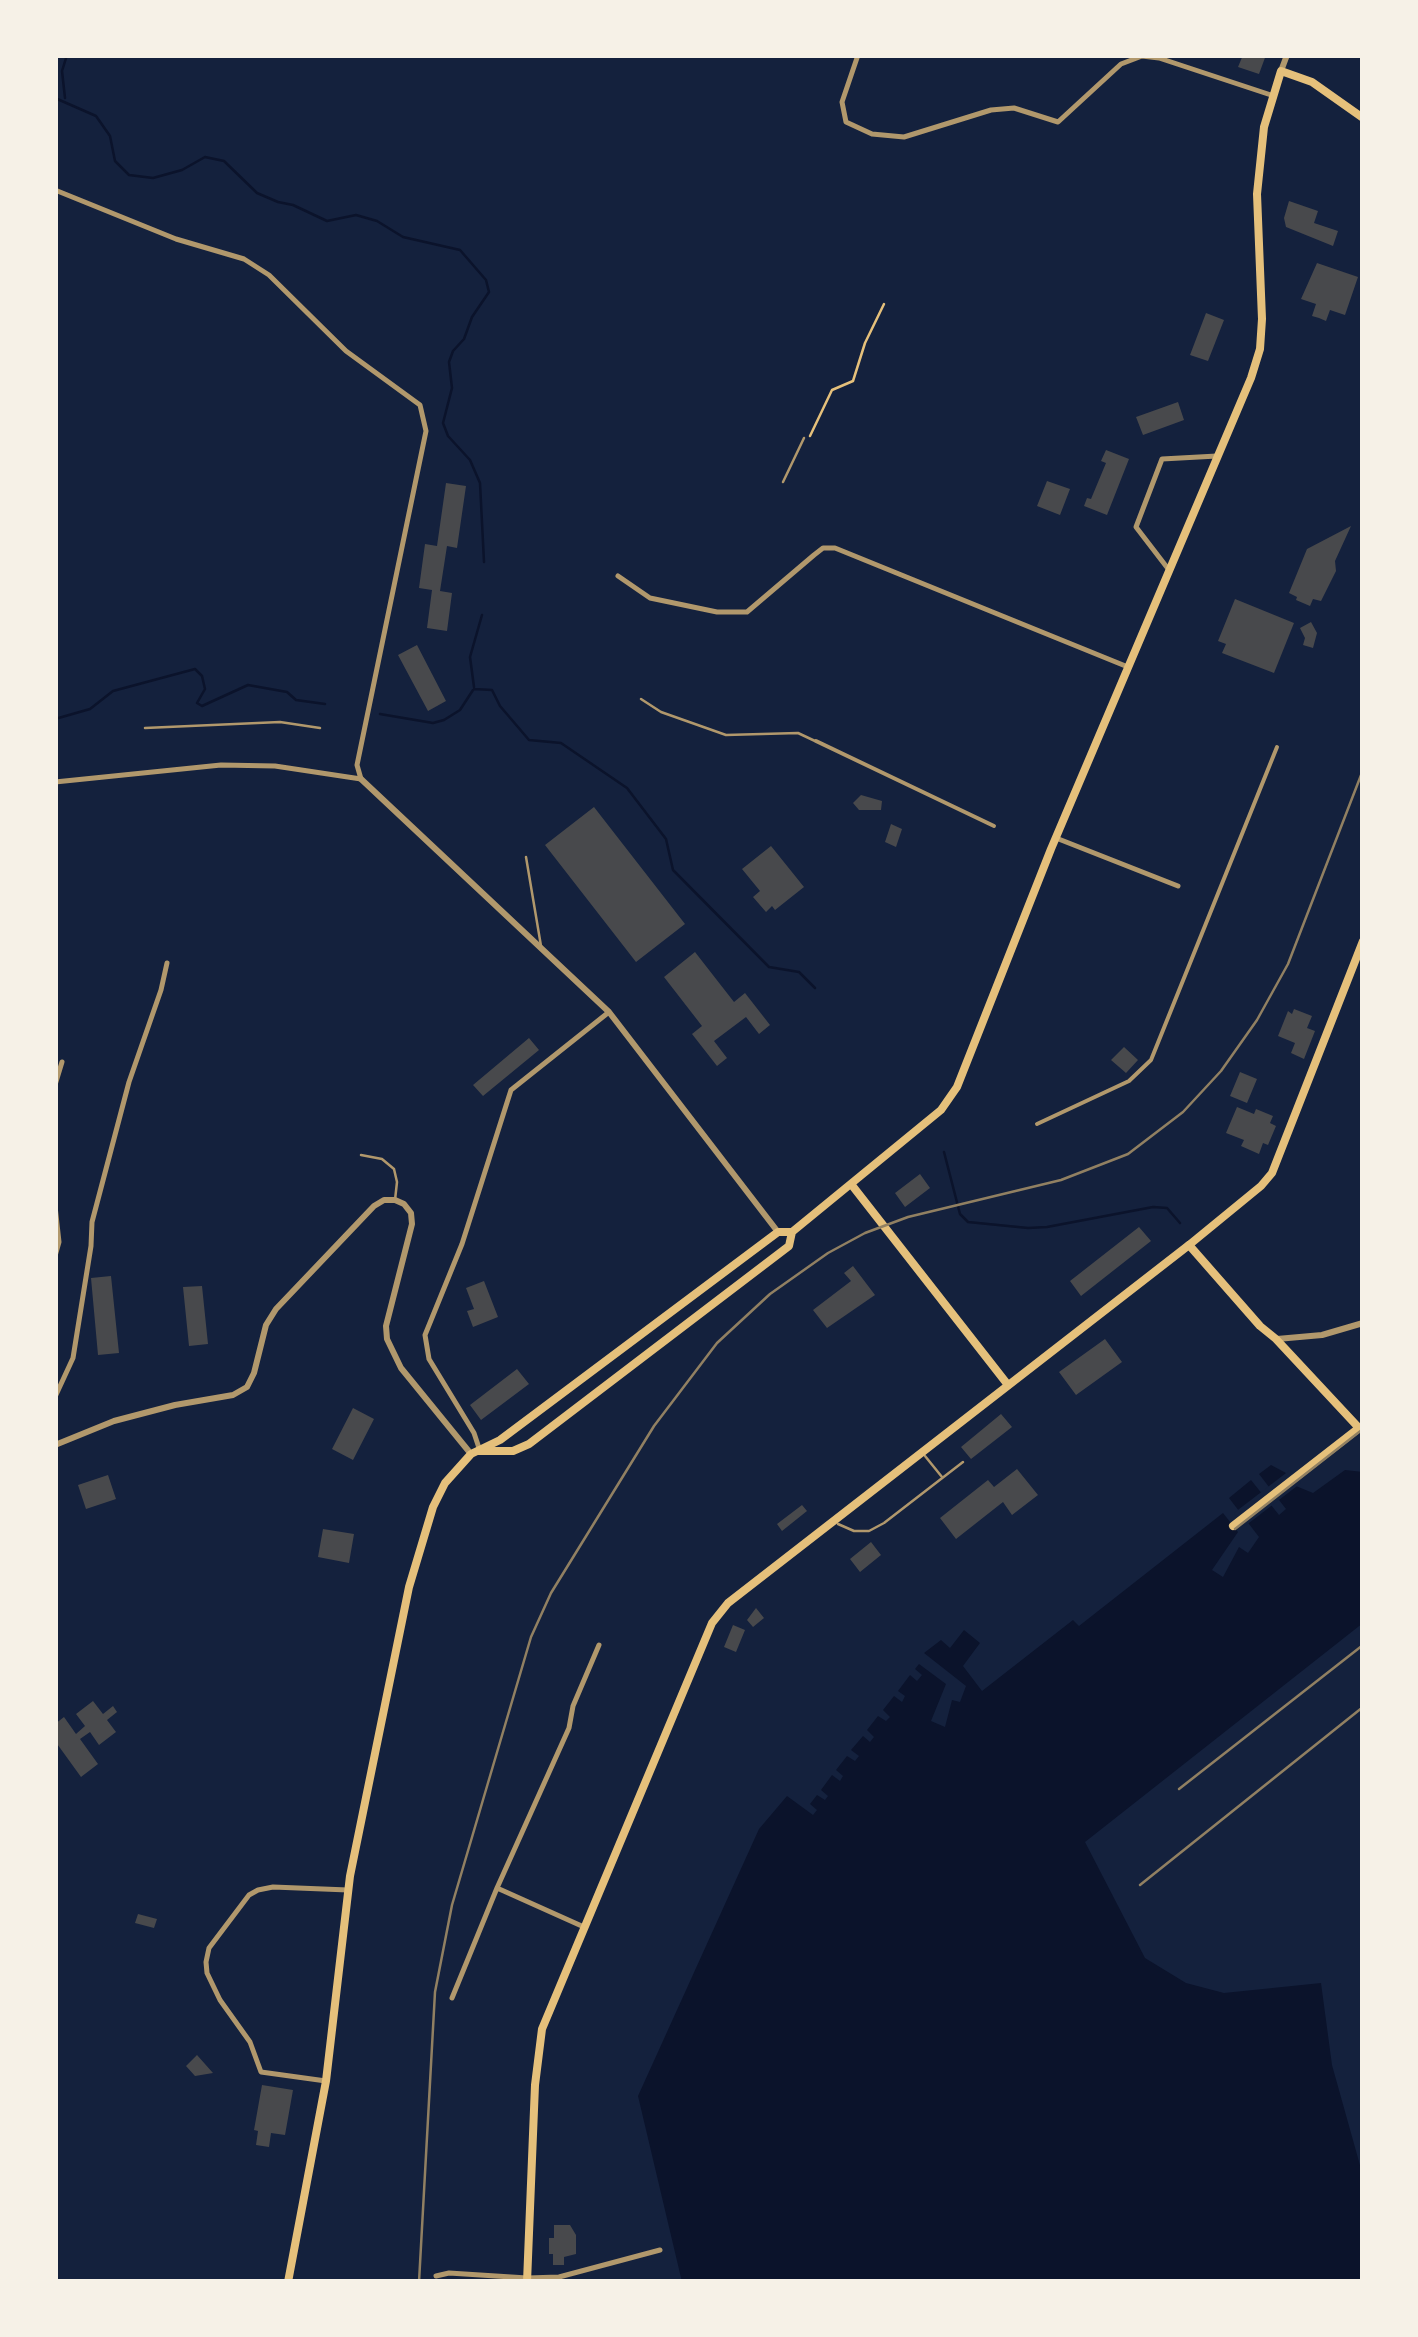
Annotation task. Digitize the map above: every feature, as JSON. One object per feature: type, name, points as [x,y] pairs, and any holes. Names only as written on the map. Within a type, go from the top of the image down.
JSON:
[{"type":"main road","points":[[475,1452],[513,1451],[529,1444],[788,1246],[792,1232],[941,1110],[957,1087],[1056,838],[1251,378],[1260,349],[1262,319],[1257,194],[1264,128],[1282,71],[1312,82],[1363,118]]},
{"type":"main road","points":[[527,2280],[542,2029],[712,1623],[750,1584],[1261,1186],[1272,1173],[1363,941]]},
{"type":"main road","points":[[851,1184],[1008,1385]]},
{"type":"main road","points":[[288,2282],[326,2081],[348,1890],[422,1535],[445,1482],[475,1452],[500,1440],[778,1232],[792,1232]]},
{"type":"main road","points":[[1189,1245],[1260,1326],[1276,1338],[1361,1430],[1233,1526]]},
{"type":"street","points":[[858,55],[842,102],[846,122],[872,134],[904,137],[991,110],[1014,108],[1058,122],[1127,60],[1142,56],[1274,96]]},
{"type":"street","points":[[1282,71],[1286,55]]},
{"type":"street","points":[[55,190],[176,238],[244,259],[269,276],[346,351],[420,406],[426,431],[423,452],[357,765],[361,779],[609,1012],[778,1232]]},
{"type":"street","points":[[1170,570],[1136,528],[1162,459],[1217,456]]},
{"type":"street","points":[[618,576],[650,598],[717,612],[747,612],[814,555],[824,548],[835,548],[1127,671]]},
{"type":"street","points":[[816,742],[994,826]]},
{"type":"street","points":[[1038,1124],[1129,1081],[1151,1060],[1277,747]]},
{"type":"street","points":[[55,782],[221,765],[275,766],[361,779]]},
{"type":"street","points":[[1056,838],[1178,886]]},
{"type":"street","points":[[55,1397],[74,1358],[92,1222],[168,963]]},
{"type":"street","points":[[475,1452],[474,1433],[430,1359],[425,1335],[462,1244],[512,1090],[609,1012]]},
{"type":"street","points":[[55,1085],[62,1062]]},
{"type":"street","points":[[55,1446],[114,1421],[233,1395],[247,1386],[254,1374],[266,1325],[276,1309],[374,1206],[384,1200],[395,1200],[411,1213],[412,1224],[386,1326],[387,1339],[401,1368],[475,1452]]},
{"type":"street","points":[[55,1206],[59,1242],[55,1256]]},
{"type":"street","points":[[1276,1338],[1322,1335],[1363,1323]]},
{"type":"street","points":[[452,1998],[496,1888],[569,1728],[573,1706],[600,1645]]},
{"type":"street","points":[[496,1888],[584,1927]]},
{"type":"street","points":[[326,2081],[261,2072],[250,2042],[220,2000],[206,1962],[209,1948],[249,1896],[258,1890],[348,1890]]},
{"type":"street","points":[[436,2276],[449,2273],[527,2280],[560,2277],[660,2250]]},
{"type":"lane","points":[[783,482],[804,438]]},
{"type":"lane","points":[[641,699],[660,712],[726,736],[798,733],[816,742]]},
{"type":"lane","points":[[145,728],[280,722],[320,728]]},
{"type":"lane","points":[[526,857],[542,947]]},
{"type":"lane","points":[[361,1155],[382,1159],[394,1169],[395,1200]]},
{"type":"lane","points":[[922,1451],[943,1478]]},
{"type":"lane","points":[[834,1519],[842,1528],[869,1531],[963,1462]]},
{"type":"path","points":[[804,438],[812,436],[832,390],[853,381],[884,304]]},
{"type":"water","points":[[1271,1465],[1286,1473],[1296,1486],[1313,1493],[1345,1470],[1363,1472],[1363,1623],[1085,1842],[1145,1958],[1186,1983],[1224,1993],[1321,1983],[1332,2065],[1363,2176],[1363,2282],[682,2282],[638,2096],[759,1829],[787,1796],[813,1815],[817,1810],[810,1804],[817,1795],[825,1800],[828,1796],[821,1790],[832,1775],[840,1781],[843,1776],[836,1770],[847,1756],[855,1761],[859,1756],[851,1750],[863,1736],[870,1742],[874,1737],[867,1730],[878,1716],[886,1721],[890,1717],[883,1710],[894,1696],[902,1702],[905,1696],[898,1691],[910,1675],[917,1681],[922,1675],[915,1669],[919,1664],[946,1684],[931,1721],[945,1727],[952,1700],[960,1702],[966,1686],[924,1653],[941,1640],[950,1648],[964,1630],[980,1643],[963,1666],[982,1691],[1073,1620],[1079,1626],[1223,1513],[1238,1532],[1212,1570],[1223,1577],[1239,1547],[1248,1553],[1259,1537],[1229,1498],[1251,1480],[1279,1515],[1286,1509],[1259,1474]]},
{"type":"pier","points":[[1290,1470],[1301,1483],[1245,1526],[1234,1513]]},
{"type":"building","points":[[1243,55],[1266,55],[1259,74],[1238,67]]},
{"type":"building","points":[[1289,201],[1318,211],[1314,223],[1338,231],[1333,246],[1286,227],[1284,218]]},
{"type":"building","points":[[1317,263],[1358,277],[1345,315],[1330,310],[1326,321],[1312,316],[1316,304],[1301,299]]},
{"type":"building","points":[[1206,313],[1224,320],[1208,361],[1190,355]]},
{"type":"building","points":[[1178,402],[1184,420],[1143,435],[1136,417]]},
{"type":"building","points":[[1106,450],[1129,459],[1107,515],[1084,506],[1087,498],[1091,499],[1106,463],[1101,461]]},
{"type":"building","points":[[1047,481],[1070,489],[1060,515],[1037,506]]},
{"type":"building","points":[[446,483],[466,486],[457,548],[447,546],[440,591],[452,593],[447,631],[427,628],[432,590],[419,588],[425,544],[437,546]]},
{"type":"building","points":[[1351,526],[1321,601],[1313,599],[1310,606],[1296,600],[1289,593],[1307,549]]},
{"type":"building","points":[[1235,599],[1294,623],[1274,673],[1222,653],[1226,644],[1218,641]]},
{"type":"building","points":[[1311,622],[1317,633],[1313,648],[1303,645],[1305,638],[1300,628]]},
{"type":"building","points":[[417,645],[446,701],[428,711],[398,655]]},
{"type":"building","points":[[861,795],[882,801],[881,810],[859,810],[853,803]]},
{"type":"building","points":[[594,807],[685,924],[636,962],[545,845]]},
{"type":"building","points":[[891,824],[902,829],[896,847],[885,842]]},
{"type":"building","points":[[771,846],[804,887],[775,910],[772,906],[766,912],[753,897],[760,891],[742,869]]},
{"type":"building","points":[[695,952],[734,1002],[745,993],[770,1025],[759,1034],[746,1017],[714,1041],[727,1058],[717,1066],[692,1034],[702,1026],[664,977]]},
{"type":"building","points":[[1294,1009],[1312,1016],[1307,1028],[1315,1031],[1304,1059],[1291,1053],[1295,1043],[1278,1036],[1288,1011],[1292,1014]]},
{"type":"building","points":[[529,1038],[539,1050],[483,1096],[473,1085]]},
{"type":"building","points":[[1124,1047],[1138,1060],[1126,1073],[1111,1060]]},
{"type":"building","points":[[1240,1072],[1257,1079],[1247,1103],[1230,1096]]},
{"type":"building","points":[[1237,1107],[1273,1116],[1270,1123],[1276,1126],[1268,1145],[1263,1143],[1259,1154],[1241,1146],[1244,1140],[1226,1133]]},
{"type":"building","points":[[920,1174],[930,1188],[905,1207],[895,1193]]},
{"type":"building","points":[[1139,1227],[1151,1241],[1081,1296],[1070,1281]]},
{"type":"building","points":[[853,1266],[875,1295],[827,1328],[813,1310],[851,1281],[844,1273]]},
{"type":"building","points":[[111,1276],[119,1353],[98,1355],[91,1278]]},
{"type":"building","points":[[484,1281],[498,1317],[473,1327],[467,1311],[474,1309],[466,1288]]},
{"type":"building","points":[[202,1286],[208,1344],[189,1346],[183,1287]]},
{"type":"building","points":[[1105,1339],[1122,1362],[1076,1395],[1059,1372]]},
{"type":"building","points":[[517,1369],[529,1384],[481,1420],[470,1405]]},
{"type":"building","points":[[353,1408],[374,1419],[353,1460],[332,1449]]},
{"type":"building","points":[[1001,1414],[1012,1427],[971,1459],[961,1447]]},
{"type":"building","points":[[1017,1469],[1038,1495],[1012,1515],[1003,1502],[956,1539],[940,1518],[988,1480],[994,1487]]},
{"type":"building","points":[[108,1475],[116,1499],[86,1509],[78,1485]]},
{"type":"building","points":[[802,1505],[807,1511],[782,1531],[777,1524]]},
{"type":"building","points":[[323,1529],[354,1534],[349,1563],[318,1557]]},
{"type":"building","points":[[871,1542],[881,1555],[860,1572],[850,1559]]},
{"type":"building","points":[[756,1608],[764,1618],[753,1627],[747,1620]]},
{"type":"building","points":[[733,1625],[745,1630],[736,1652],[724,1647]]},
{"type":"building","points":[[93,1701],[103,1714],[113,1706],[117,1712],[107,1720],[116,1732],[99,1745],[90,1732],[80,1739],[98,1764],[81,1777],[55,1741],[55,1724],[64,1717],[76,1734],[85,1726],[76,1714]]},
{"type":"building","points":[[138,1914],[157,1919],[154,1928],[135,1923]]},
{"type":"building","points":[[197,2055],[213,2073],[195,2076],[186,2066]]},
{"type":"building","points":[[262,2085],[293,2090],[285,2135],[271,2133],[269,2147],[256,2145],[258,2131],[254,2130]]},
{"type":"building","points":[[554,2225],[570,2225],[576,2235],[576,2254],[564,2257],[564,2265],[553,2265],[553,2254],[549,2254]]},
{"type":"waterway","points":[[65,98],[62,71],[67,55]]},
{"type":"waterway","points":[[55,98],[96,116],[110,136],[115,161],[129,175],[153,178],[182,170],[205,157],[224,161],[257,193],[327,221],[356,215],[377,221],[403,237],[460,250],[486,280],[489,292],[449,362],[452,388],[443,423],[448,436],[470,460],[480,483],[484,562]]},
{"type":"waterway","points":[[474,687],[470,657],[482,615]]},
{"type":"waterway","points":[[55,719],[90,709],[113,691],[195,669],[202,676],[205,689],[197,703],[202,706],[248,685],[287,692],[296,700],[325,704]]},
{"type":"waterway","points":[[474,689],[492,690],[500,706],[529,740],[561,743],[627,788],[666,839],[673,870],[769,967],[799,972],[815,988]]},
{"type":"waterway","points":[[380,714],[433,723],[460,710],[473,690]]},
{"type":"waterway","points":[[944,1152],[960,1214],[968,1222],[1047,1227],[1153,1207],[1167,1208],[1180,1223]]},
{"type":"railway","points":[[419,2282],[435,1992],[452,1905],[531,1637],[551,1593],[654,1426],[717,1343],[770,1294],[828,1253],[865,1233],[908,1217],[1061,1180],[1128,1154],[1183,1112],[1221,1071],[1257,1020],[1288,964],[1363,770]]},
{"type":"railway","points":[[1235,1529],[1363,1429]]},
{"type":"railway","points":[[1179,1789],[1363,1645]]},
{"type":"railway","points":[[1140,1885],[1363,1707]]}]
